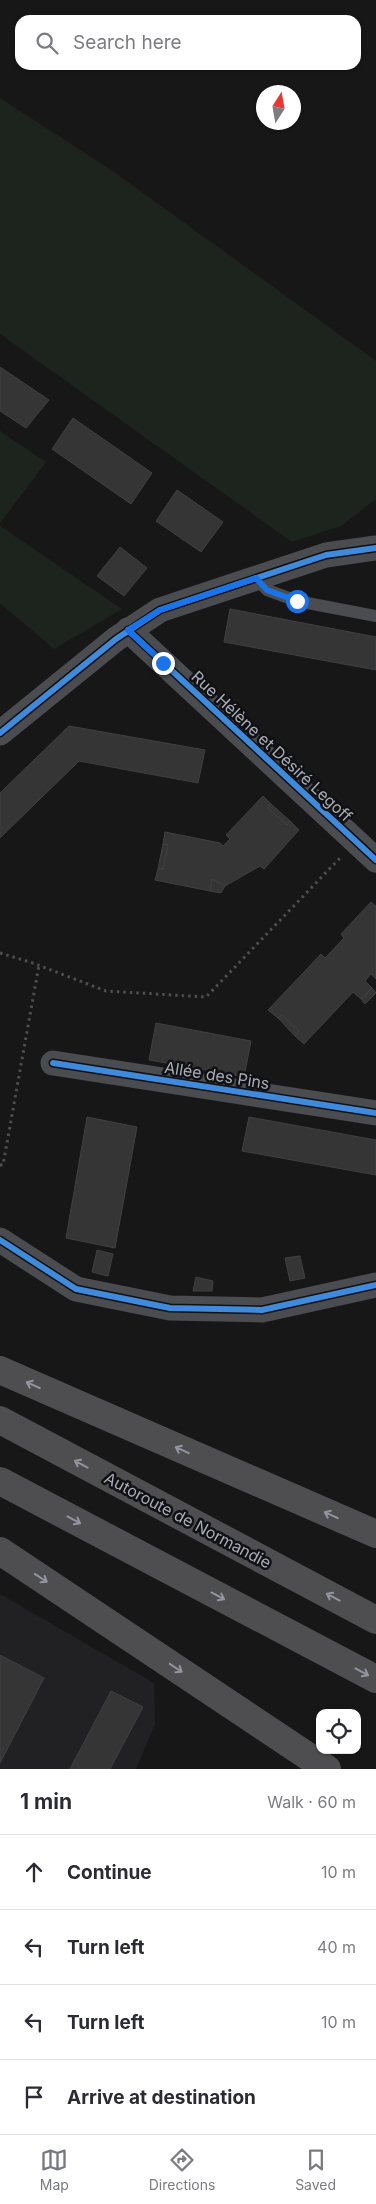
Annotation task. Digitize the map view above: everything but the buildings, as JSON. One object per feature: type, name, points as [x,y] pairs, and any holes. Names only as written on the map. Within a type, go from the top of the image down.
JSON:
[{"type":"highway","points":[[0,1370],[376,1534]]},
{"type":"highway","name":"Autoroute de Normandie","points":[[0,1420],[376,1620]]},
{"type":"highway","points":[[0,1481],[376,1679]]},
{"type":"highway","points":[[0,1551],[327,1769]]},
{"type":"street","points":[[0,733],[128,630],[160,610],[326,555],[376,548]]},
{"type":"street","name":"Rue Hélène et Désiré Legoff","points":[[128,630],[369,849]]},
{"type":"street","name":"Allée des Pins","points":[[54,1063],[376,1112]]},
{"type":"street","points":[[0,1240],[76,1289],[170,1308],[262,1310],[376,1285]]},
{"type":"lane","points":[[256,578],[267,590],[297,601],[376,616]]},
{"type":"path","points":[[0,953],[39,965],[106,990],[206,997],[369,849]]},
{"type":"path","points":[[0,1165],[3,1165],[39,965]]},
{"type":"shaded area","points":[[0,98],[114,172],[376,361],[376,499],[341,526],[292,542],[0,334]]},
{"type":"shaded area","points":[[0,431],[46,462],[0,523]]},
{"type":"shaded area","points":[[0,526],[122,609],[54,649],[0,603]]},
{"type":"shaded area","points":[[0,1594],[154,1683],[155,1724],[136,1769],[0,1769]]},
{"type":"cycle path","points":[[0,733],[116,639],[160,610],[326,555],[376,548]]},
{"type":"cycle path","points":[[128,630],[376,860]]},
{"type":"cycle path","points":[[53,1063],[376,1113]]},
{"type":"cycle path","points":[[0,1240],[76,1289],[170,1308],[262,1310],[376,1285]]},
{"type":"route","points":[[163,663],[128,630],[160,610],[256,578],[267,590],[297,601]]}]
